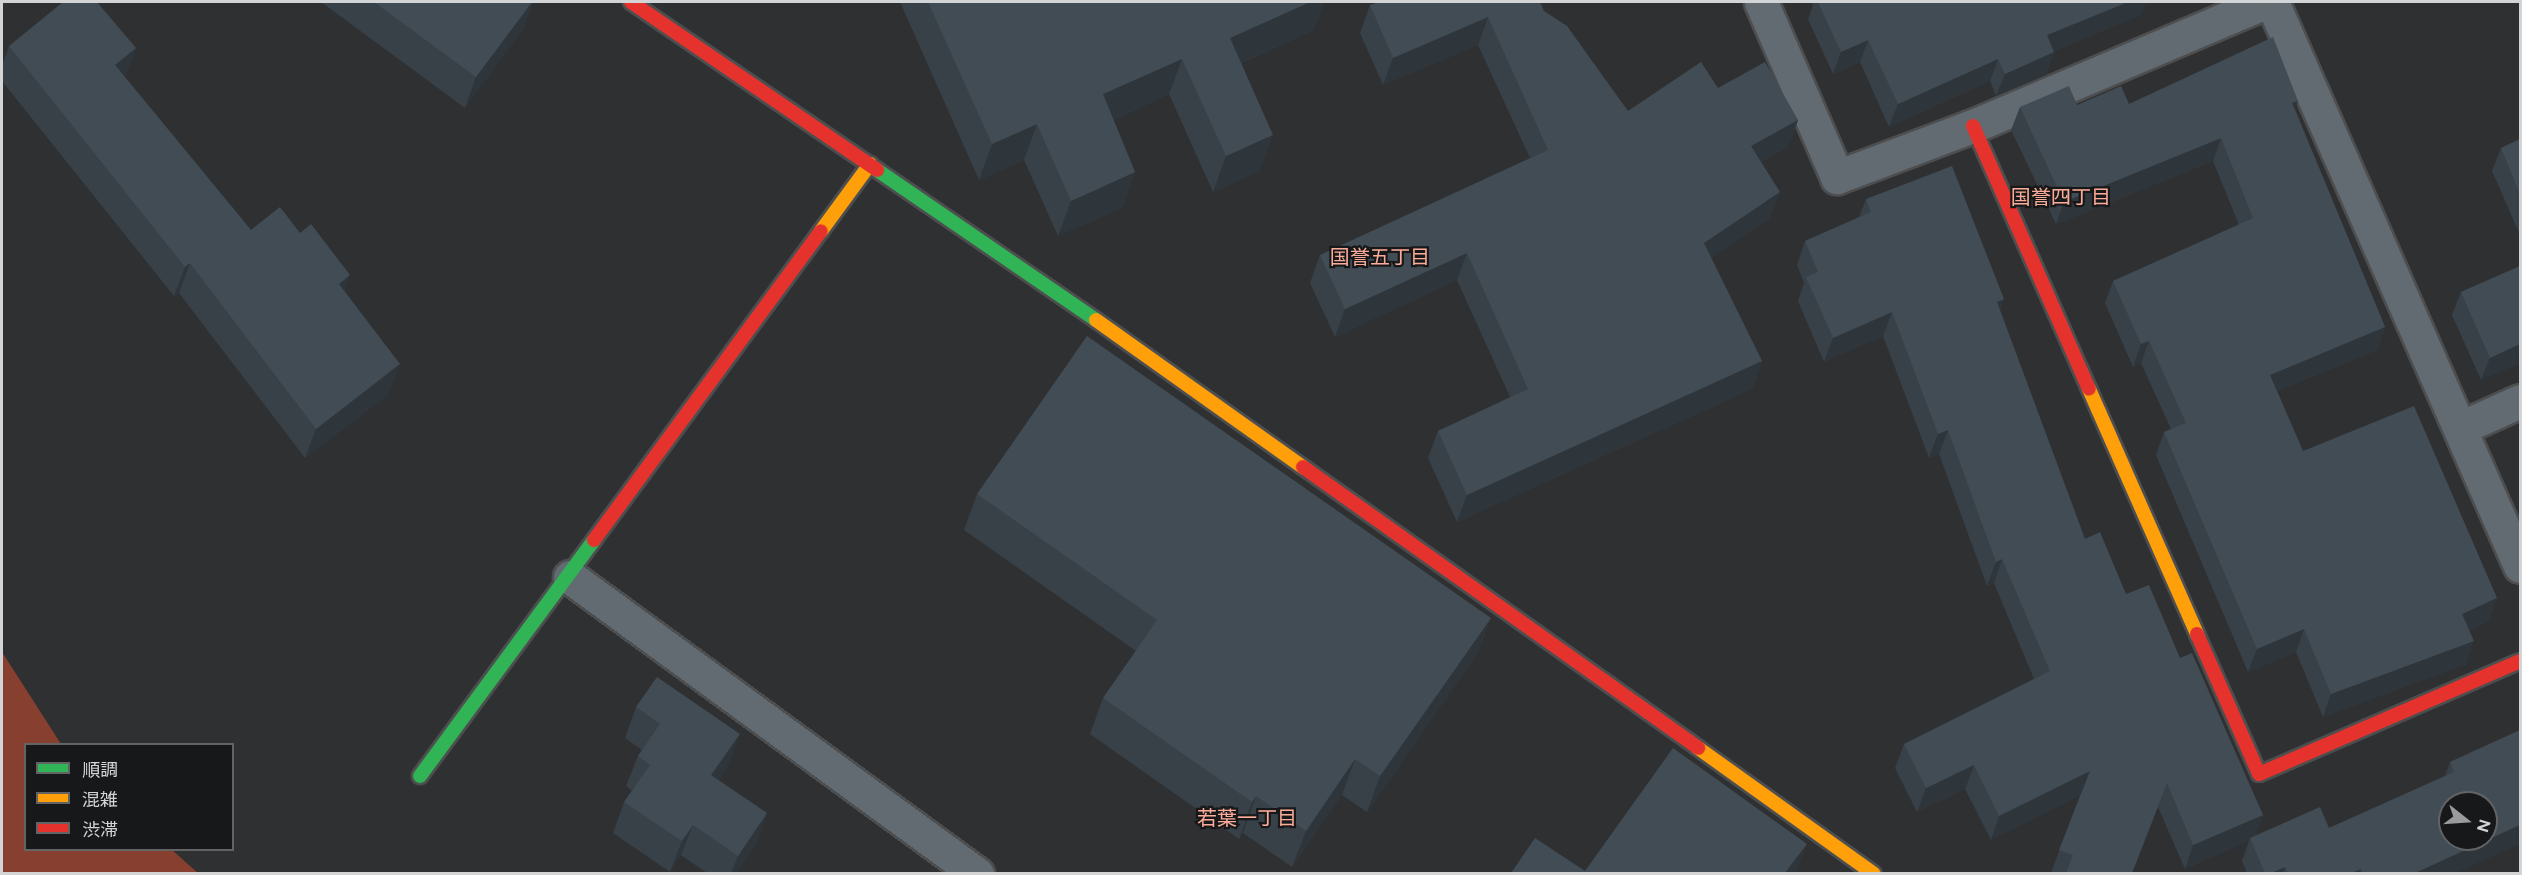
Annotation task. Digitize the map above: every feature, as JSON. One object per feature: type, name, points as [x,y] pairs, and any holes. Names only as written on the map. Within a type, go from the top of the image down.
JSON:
[{"type":"street","points":[[631,2],[870,164],[1874,873]]},
{"type":"street","points":[[1761,2],[1837,177],[1973,126],[2265,2]]},
{"type":"street","points":[[2272,2],[2520,566]]},
{"type":"street","points":[[1973,126],[2259,774],[2520,661]]},
{"type":"street","points":[[420,776],[570,577],[870,164]]},
{"type":"street","points":[[2460,428],[2520,401]]},
{"type":"street","points":[[570,577],[977,873]]},
{"type":"shaded area","points":[[2,652],[60,743],[24,743],[24,851],[173,851],[198,873],[2,873]]},
{"type":"building","points":[[63,2],[97,2],[136,48],[115,65],[251,230],[280,207],[300,233],[311,224],[350,275],[339,284],[400,364],[316,429],[190,263],[185,267],[9,46]]},
{"type":"building","points":[[374,2],[532,2],[476,77]]},
{"type":"building","points":[[928,2],[1310,2],[1230,38],[1273,135],[1226,156],[1182,59],[1103,94],[1135,172],[1071,201],[1037,124],[992,144]]},
{"type":"building","points":[[1379,2],[1540,2],[1544,11],[1567,26],[1628,111],[1701,62],[1718,88],[1765,62],[1798,120],[1751,146],[1780,192],[1704,243],[1762,361],[1467,495],[1438,431],[1528,389],[1467,253],[1345,309],[1320,255],[1548,150],[1488,17],[1393,58],[1370,5]]},
{"type":"building","points":[[1818,2],[2128,2],[2047,35],[2054,52],[2005,74],[1998,59],[1898,104],[1868,40],[1841,52]]},
{"type":"building","points":[[2273,37],[2298,101],[2292,103],[2385,327],[2270,375],[2303,451],[2414,406],[2497,598],[2462,614],[2474,641],[2331,694],[2304,629],[2257,649],[2164,432],[2186,423],[2149,341],[2141,344],[2113,281],[2253,218],[2221,138],[2064,202],[2020,107],[2069,86],[2077,105],[2121,86],[2129,104]]},
{"type":"building","points":[[2520,139],[2520,194],[2501,148]]},
{"type":"building","points":[[1952,166],[2004,299],[1997,302],[2085,539],[2100,532],[2126,594],[2149,585],[2180,658],[2192,653],[2263,815],[2193,845],[2167,783],[2132,873],[2066,873],[2073,855],[2059,850],[2090,771],[1999,816],[1974,765],[1926,788],[1904,744],[2050,671],[2002,559],[1996,562],[1948,430],[1938,434],[1892,312],[1833,338],[1806,277],[1818,272],[1805,241],[1871,212],[1866,199]]},
{"type":"building","points":[[2520,266],[2520,344],[2490,358],[2461,292]]},
{"type":"building","points":[[1087,336],[1491,618],[1380,776],[1355,759],[1306,831],[1256,796],[1252,802],[1103,698],[1157,620],[977,494]]},
{"type":"building","points":[[657,677],[740,734],[711,775],[767,813],[738,856],[693,825],[682,841],[624,802],[650,765],[638,756],[660,724],[636,707]]},
{"type":"building","points":[[2520,730],[2520,825],[2498,835],[2498,791],[2438,791],[2438,851],[2463,851],[2415,873],[2363,873],[2361,869],[2351,873],[2288,873],[2285,867],[2265,873],[2250,838],[2320,807],[2329,828],[2454,772],[2450,762]]},
{"type":"building","points":[[1673,748],[1807,844],[1785,873],[1511,873],[1535,838],[1585,871]]},
{"type":"traffic: fast","points":[[877,170],[1096,320]]},
{"type":"traffic: fast","points":[[420,776],[594,540]]},
{"type":"traffic: slow","points":[[821,231],[870,164]]},
{"type":"traffic: slow","points":[[1096,320],[1303,467]]},
{"type":"traffic: slow","points":[[2089,389],[2197,634]]},
{"type":"traffic: slow","points":[[1698,748],[1874,874]]},
{"type":"traffic: jam","points":[[631,2],[877,170]]},
{"type":"traffic: jam","points":[[1973,126],[2089,389]]},
{"type":"traffic: jam","points":[[594,540],[821,231]]},
{"type":"traffic: jam","points":[[1303,467],[1698,748]]},
{"type":"traffic: jam","points":[[2197,634],[2259,774],[2520,661]]},
{"type":"district","name":"国誉四丁目","points":[[2061,197]]},
{"type":"district","name":"国誉五丁目","points":[[1380,257]]},
{"type":"district","name":"若葉一丁目","points":[[1247,818]]}]
